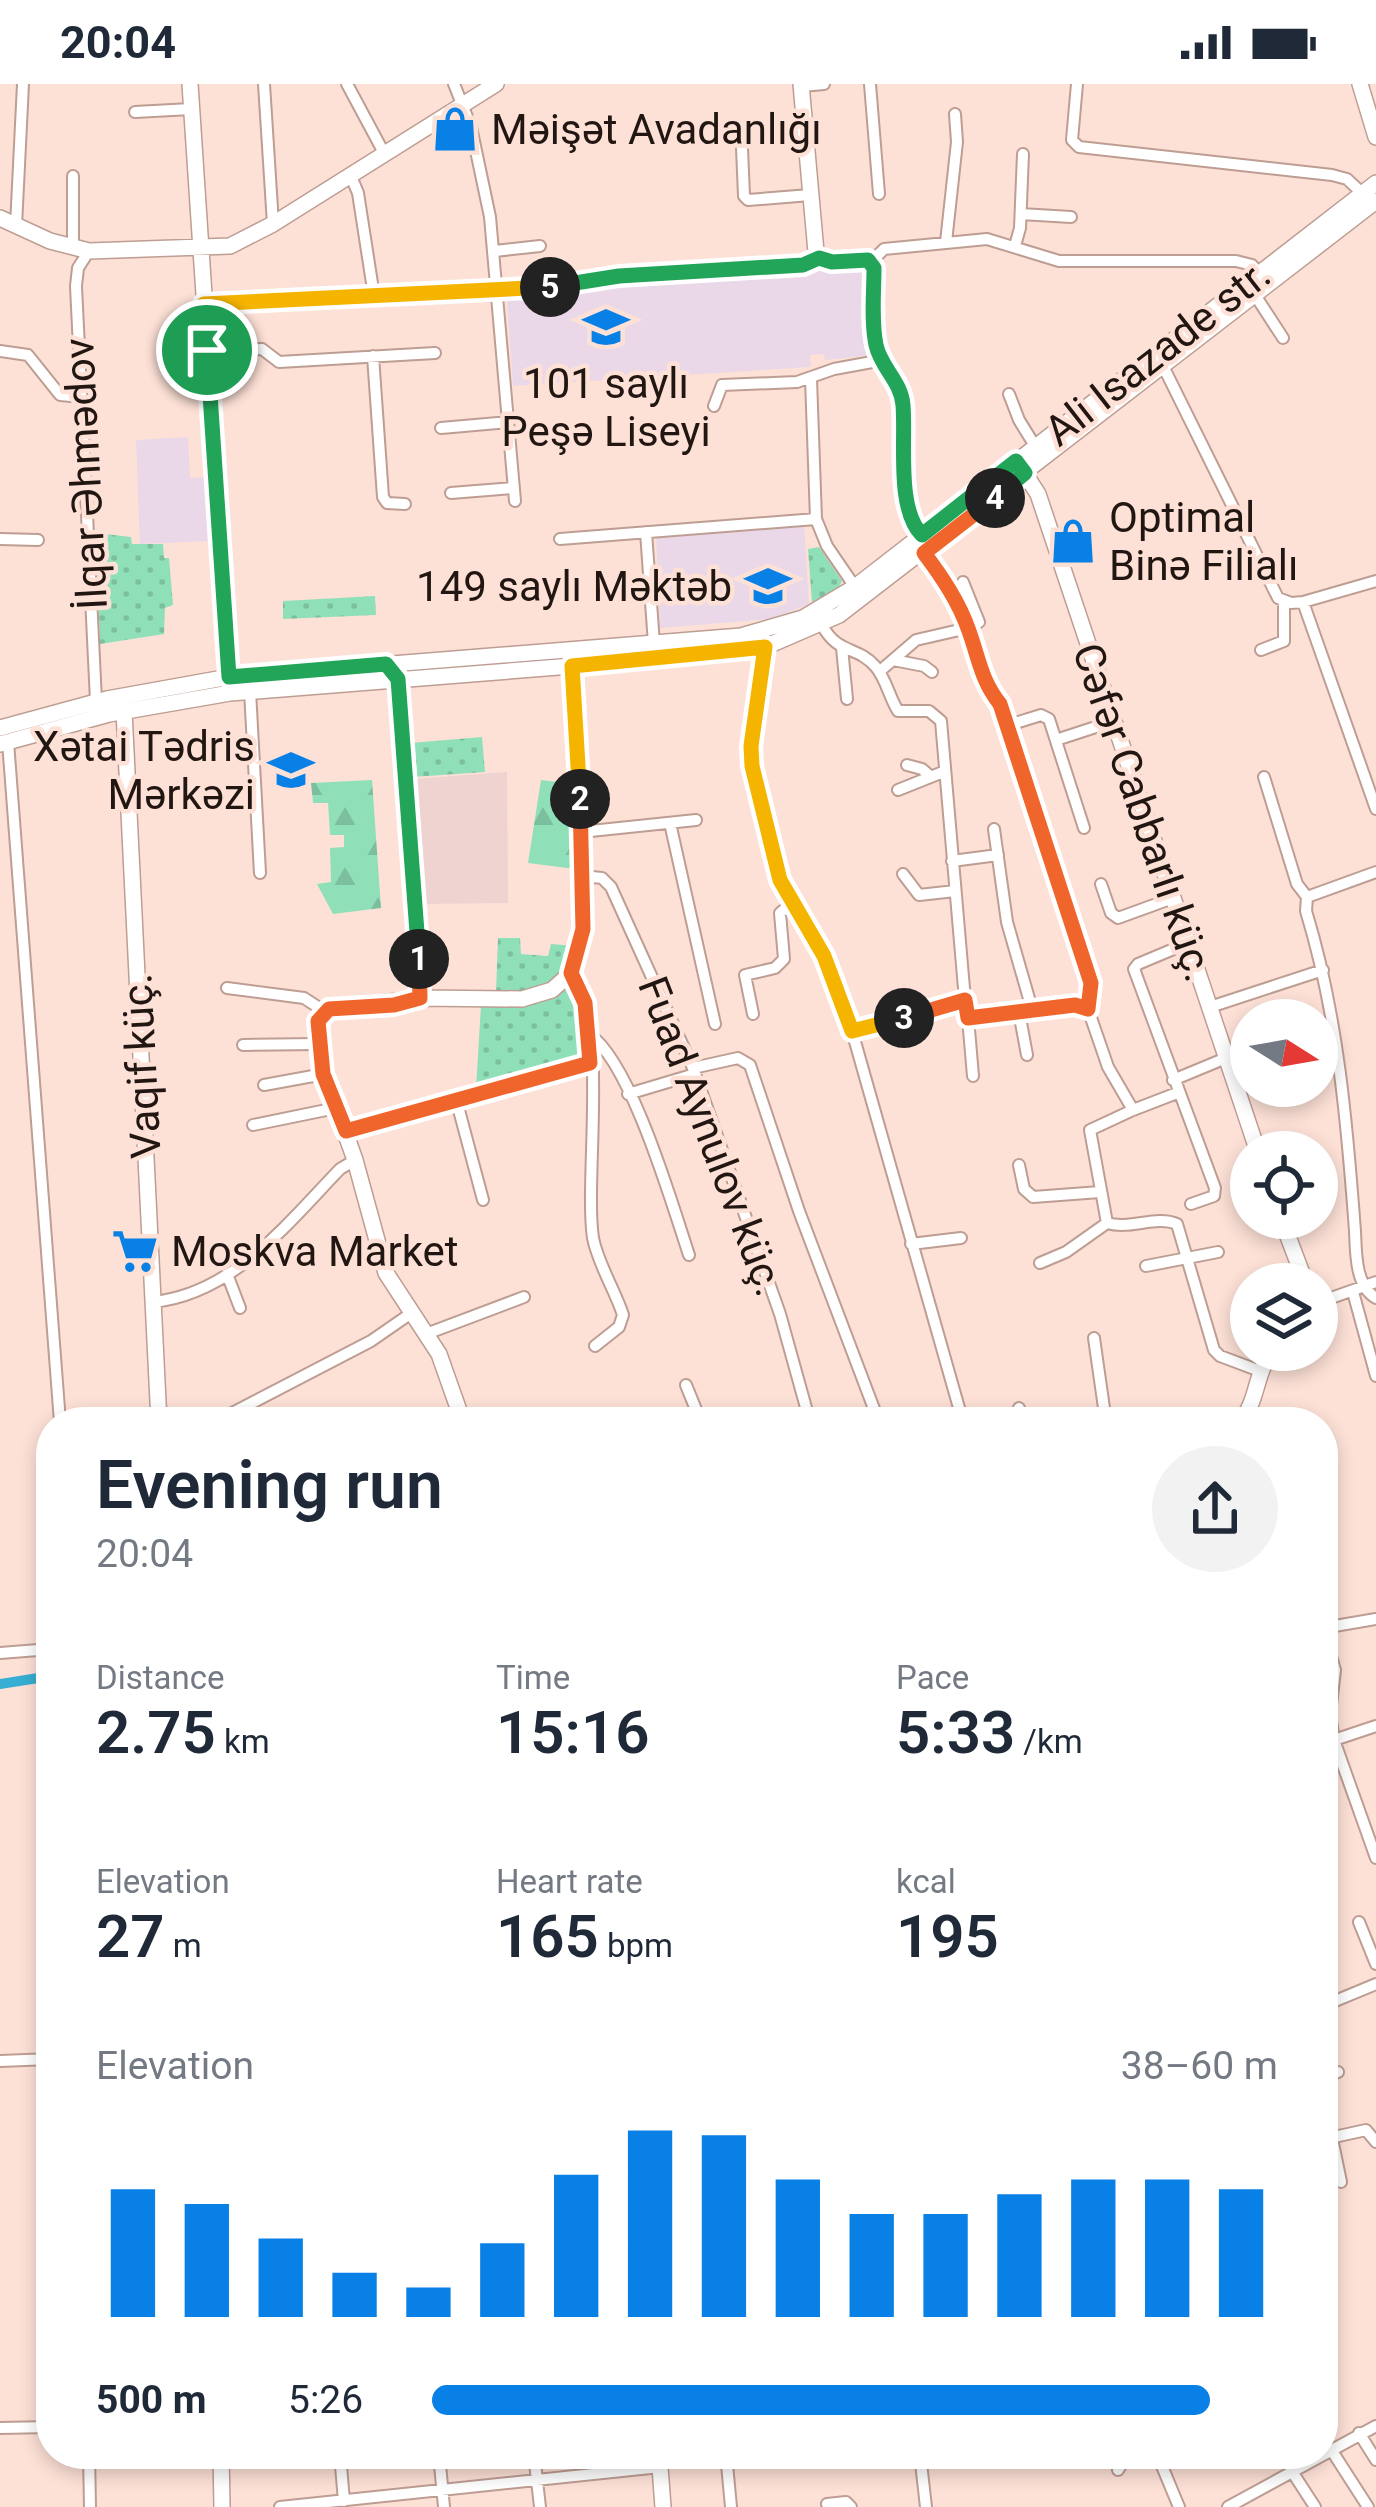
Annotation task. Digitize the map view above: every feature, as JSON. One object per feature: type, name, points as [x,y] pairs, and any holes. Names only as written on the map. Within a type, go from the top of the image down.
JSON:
[{"type":"street","points":[[22,84],[8,222],[81,250],[230,246],[496,84]]},
{"type":"street","points":[[190,84],[230,685]]},
{"type":"street","points":[[264,84],[273,224]]},
{"type":"street","points":[[346,84],[384,153]]},
{"type":"street","points":[[451,493],[514,495],[495,251],[464,104],[454,84]]},
{"type":"street","points":[[819,258],[802,85],[824,84]]},
{"type":"street","points":[[870,84],[879,194]]},
{"type":"street","points":[[1078,84],[1072,140],[1078,147],[1332,175],[1372,193]]},
{"type":"street","points":[[1360,84],[1376,137]]},
{"type":"street","points":[[135,112],[191,109]]},
{"type":"street","points":[[946,242],[957,142],[955,114]]},
{"type":"street","points":[[742,148],[748,200],[810,195]]},
{"type":"street","points":[[1015,246],[1023,154]]},
{"type":"street","points":[[350,174],[358,193],[374,296]]},
{"type":"street","name":"İlqar Əhmədov","points":[[73,176],[81,250],[76,277],[96,701]]},
{"type":"street","name":"Ali Isazade str.","points":[[572,658],[763,631],[817,612],[1163,366],[1255,295],[1305,246],[1372,193]]},
{"type":"street","points":[[1021,214],[1071,217]]},
{"type":"street","points":[[204,304],[499,290],[619,276],[803,265],[819,258],[871,262],[884,250],[987,239],[1059,261],[1242,261],[1258,272]]},
{"type":"street","points":[[495,251],[540,246]]},
{"type":"street","name":"Ali Isazade str.","points":[[3,738],[96,701],[392,671],[765,647],[822,625],[924,553],[1021,467],[1036,446],[1258,272],[1305,246]]},
{"type":"street","points":[[871,262],[875,340],[901,391],[908,514],[922,535]]},
{"type":"street","points":[[1255,295],[1283,338]]},
{"type":"street","points":[[207,350],[262,349],[279,362],[435,353]]},
{"type":"street","points":[[0,351],[28,355],[60,395],[82,397]]},
{"type":"street","points":[[374,356],[382,497],[387,503],[405,504]]},
{"type":"street","points":[[714,406],[722,385],[812,379],[835,369],[883,360]]},
{"type":"street","points":[[1163,366],[1270,587],[1284,602],[1284,641],[1261,650]]},
{"type":"street","points":[[812,379],[816,518],[827,546],[855,587]]},
{"type":"street","points":[[1009,394],[1036,446]]},
{"type":"street","points":[[441,428],[509,422]]},
{"type":"street","name":"Cəfər Cabbarlı küç.","points":[[1021,467],[1038,494],[1251,1131]]},
{"type":"street","points":[[560,539],[816,518]]},
{"type":"street","points":[[646,532],[654,644]]},
{"type":"street","points":[[0,539],[38,540]]},
{"type":"street","points":[[924,553],[950,589],[968,628],[983,683],[1000,704],[1091,983],[1088,1009],[1108,1066],[1133,1110]]},
{"type":"street","points":[[880,671],[923,637],[968,628],[980,617],[963,581]]},
{"type":"street","points":[[1284,602],[1303,602],[1376,581]]},
{"type":"street","points":[[1303,602],[1376,809]]},
{"type":"street","points":[[822,625],[833,644],[880,671],[898,711],[929,711],[938,716],[973,1076]]},
{"type":"street","points":[[765,647],[751,757],[776,870],[830,969],[852,1031],[959,1407]]},
{"type":"street","points":[[842,648],[848,699]]},
{"type":"street","name":"Fuad Aynulov küç.","points":[[324,1011],[420,998],[522,999],[551,990],[571,973],[581,946],[582,876],[572,658]]},
{"type":"street","points":[[893,660],[924,666],[932,673]]},
{"type":"street","points":[[392,671],[420,998]]},
{"type":"street","name":"Ali Isazade str.","points":[[3,738],[230,685],[250,692],[392,671]]},
{"type":"street","points":[[250,692],[260,873]]},
{"type":"street","name":"Vaqif küç.","points":[[124,711],[158,1407]]},
{"type":"street","points":[[1006,726],[1046,716],[1084,828]]},
{"type":"street","points":[[1056,740],[1111,722]]},
{"type":"street","points":[[3,738],[59,1407]]},
{"type":"street","points":[[907,765],[929,776]]},
{"type":"street","points":[[898,790],[944,772]]},
{"type":"street","points":[[1264,777],[1297,884],[1306,897],[1323,970],[1376,1376]]},
{"type":"street","points":[[581,832],[696,820]]},
{"type":"street","points":[[670,823],[715,1024]]},
{"type":"street","points":[[994,829],[1026,1010],[1027,1055]]},
{"type":"street","points":[[952,861],[998,855]]},
{"type":"street","points":[[1306,897],[1376,872]]},
{"type":"street","points":[[904,874],[910,888],[920,895],[955,891]]},
{"type":"street","name":"Fuad Aynulov küç.","points":[[582,876],[602,878],[611,887],[694,1071],[780,1314],[806,1407]]},
{"type":"street","points":[[1101,884],[1111,913],[1118,918],[1173,898]]},
{"type":"street","points":[[754,1014],[746,975],[775,968],[784,959],[780,913],[793,902]]},
{"type":"street","points":[[1188,943],[1134,969],[1215,1188],[1214,1196],[1190,1204]]},
{"type":"street","points":[[1210,1007],[1323,970]]},
{"type":"street","points":[[571,973],[582,990],[589,1034],[593,1238],[623,1315],[619,1327],[595,1346]]},
{"type":"street","points":[[227,988],[304,998],[324,1011],[318,1021],[323,1074],[356,1160],[386,1274],[447,1370],[458,1407]]},
{"type":"street","points":[[852,1031],[965,1000]]},
{"type":"street","points":[[968,1018],[1075,1005],[1088,1009]]},
{"type":"street","points":[[589,1034],[610,1054],[689,1256]]},
{"type":"street","points":[[243,1045],[318,1044]]},
{"type":"street","points":[[628,1094],[738,1058],[750,1065],[873,1407]]},
{"type":"street","points":[[1173,1079],[1226,1058]]},
{"type":"street","points":[[346,1131],[590,1063]]},
{"type":"street","points":[[264,1085],[323,1074]]},
{"type":"street","points":[[1107,1223],[1090,1130],[1178,1093]]},
{"type":"street","points":[[456,1100],[484,1200]]},
{"type":"street","points":[[253,1125],[336,1108]]},
{"type":"street","points":[[152,1302],[172,1299],[251,1262],[340,1169],[356,1160]]},
{"type":"street","points":[[1019,1165],[1024,1189],[1033,1197],[1100,1192]]},
{"type":"street","points":[[1040,1263],[1066,1252],[1107,1223],[1173,1222],[1214,1350],[1230,1360]]},
{"type":"street","points":[[911,1244],[961,1238]]},
{"type":"street","points":[[1146,1266],[1218,1252]]},
{"type":"street","points":[[227,1274],[240,1308]]},
{"type":"street","points":[[1364,1287],[1376,1298]]},
{"type":"street","points":[[426,1334],[524,1298]]},
{"type":"street","points":[[244,1407],[371,1341],[410,1314]]},
{"type":"street","points":[[1094,1338],[1104,1407]]},
{"type":"street","points":[[1249,1407],[1260,1371]]},
{"type":"street","points":[[686,1385],[694,1407]]},
{"type":"street","points":[[1338,1625],[1376,1619]]},
{"type":"street","points":[[0,1653],[36,1650]]},
{"type":"street","points":[[1338,1732],[1376,1726]]},
{"type":"street","points":[[1338,1757],[1376,1858]]},
{"type":"street","points":[[1359,1922],[1376,1964]]},
{"type":"street","points":[[1338,2000],[1376,1984]]},
{"type":"street","points":[[0,2061],[36,2060]]},
{"type":"street","points":[[1338,2136],[1366,2131],[1376,2142]]},
{"type":"street","points":[[1338,2163],[1341,2182]]},
{"type":"street","points":[[1338,2447],[1376,2426]]},
{"type":"street","points":[[0,2428],[36,2427]]},
{"type":"street","points":[[1359,2433],[1376,2460]]},
{"type":"street","points":[[89,2469],[90,2507]]},
{"type":"street","points":[[221,2469],[222,2507]]},
{"type":"street","points":[[344,2469],[353,2503]]},
{"type":"street","points":[[440,2469],[444,2507]]},
{"type":"street","points":[[536,2469],[540,2507]]},
{"type":"street","points":[[280,2507],[353,2503],[602,2469]]},
{"type":"street","points":[[660,2469],[663,2507]]},
{"type":"street","points":[[727,2469],[731,2507]]},
{"type":"street","points":[[922,2469],[926,2507]]},
{"type":"street","points":[[1163,2469],[1179,2507]]},
{"type":"street","points":[[1228,2507],[1301,2469]]},
{"type":"street","points":[[1337,2469],[1368,2507]]},
{"type":"street","points":[[1294,2473],[1315,2507]]},
{"type":"street","points":[[827,2504],[846,2502],[851,2507]]},
{"type":"shaded area","points":[[868,267],[873,355],[825,360],[824,354],[810,355],[811,367],[513,386],[507,299],[589,292],[598,283]]},
{"type":"shaded area","points":[[188,437],[190,478],[207,477],[209,541],[140,544],[136,440]]},
{"type":"shaded area","points":[[804,524],[809,604],[771,619],[660,628],[656,534]]},
{"type":"shaded area","points":[[507,772],[508,903],[423,904],[413,779]]},
{"type":"green space","points":[[96,533],[131,537],[132,544],[163,544],[164,558],[169,558],[173,605],[165,608],[164,634],[100,644]]},
{"type":"green space","points":[[819,547],[842,581],[838,589],[812,602],[808,549]]},
{"type":"green space","points":[[375,596],[376,615],[283,619],[283,601]]},
{"type":"green space","points":[[482,737],[485,772],[413,777],[411,743]]},
{"type":"green space","points":[[372,780],[381,908],[333,914],[317,884],[331,882],[330,848],[344,847],[344,835],[330,835],[328,803],[313,803],[311,783]]},
{"type":"green space","points":[[541,780],[574,784],[575,869],[528,863]]},
{"type":"green space","points":[[498,938],[520,938],[521,954],[548,956],[551,944],[575,946],[563,971],[546,985],[496,993]]},
{"type":"green space","points":[[571,982],[581,1010],[585,1058],[476,1089],[481,1005]]},
{"type":"waterway","points":[[0,1684],[36,1678]]},
{"type":"place","name":"Məişət Avadanlığı","points":[[455,129]]},
{"type":"place","name":"101 saylı Peşə Liseyi","points":[[606,327]]},
{"type":"place","name":"Optimal Binə Filialı","points":[[1073,541]]},
{"type":"place","name":"149 saylı Məktəb","points":[[768,586]]},
{"type":"place","name":"Xətai Tədris Mərkəzi","points":[[291,770]]},
{"type":"place","name":"Moskva Market","points":[[135,1251]]},
{"type":"route","points":[[819,258],[871,262],[875,340],[896,377],[903,401],[907,504],[913,526],[922,535],[1016,461],[1025,473],[924,553],[950,589],[968,628],[983,683],[1000,704],[1091,983],[1088,1009],[1075,1005],[968,1018],[965,1000],[852,1031],[824,956],[776,870],[752,766],[765,647],[572,666],[583,929],[571,973],[585,1003],[590,1063],[346,1131],[323,1074],[320,1017],[333,1008],[386,1006],[420,998],[398,679],[386,664],[229,677],[207,350],[204,304],[551,287],[619,276],[803,265],[819,258]]}]
